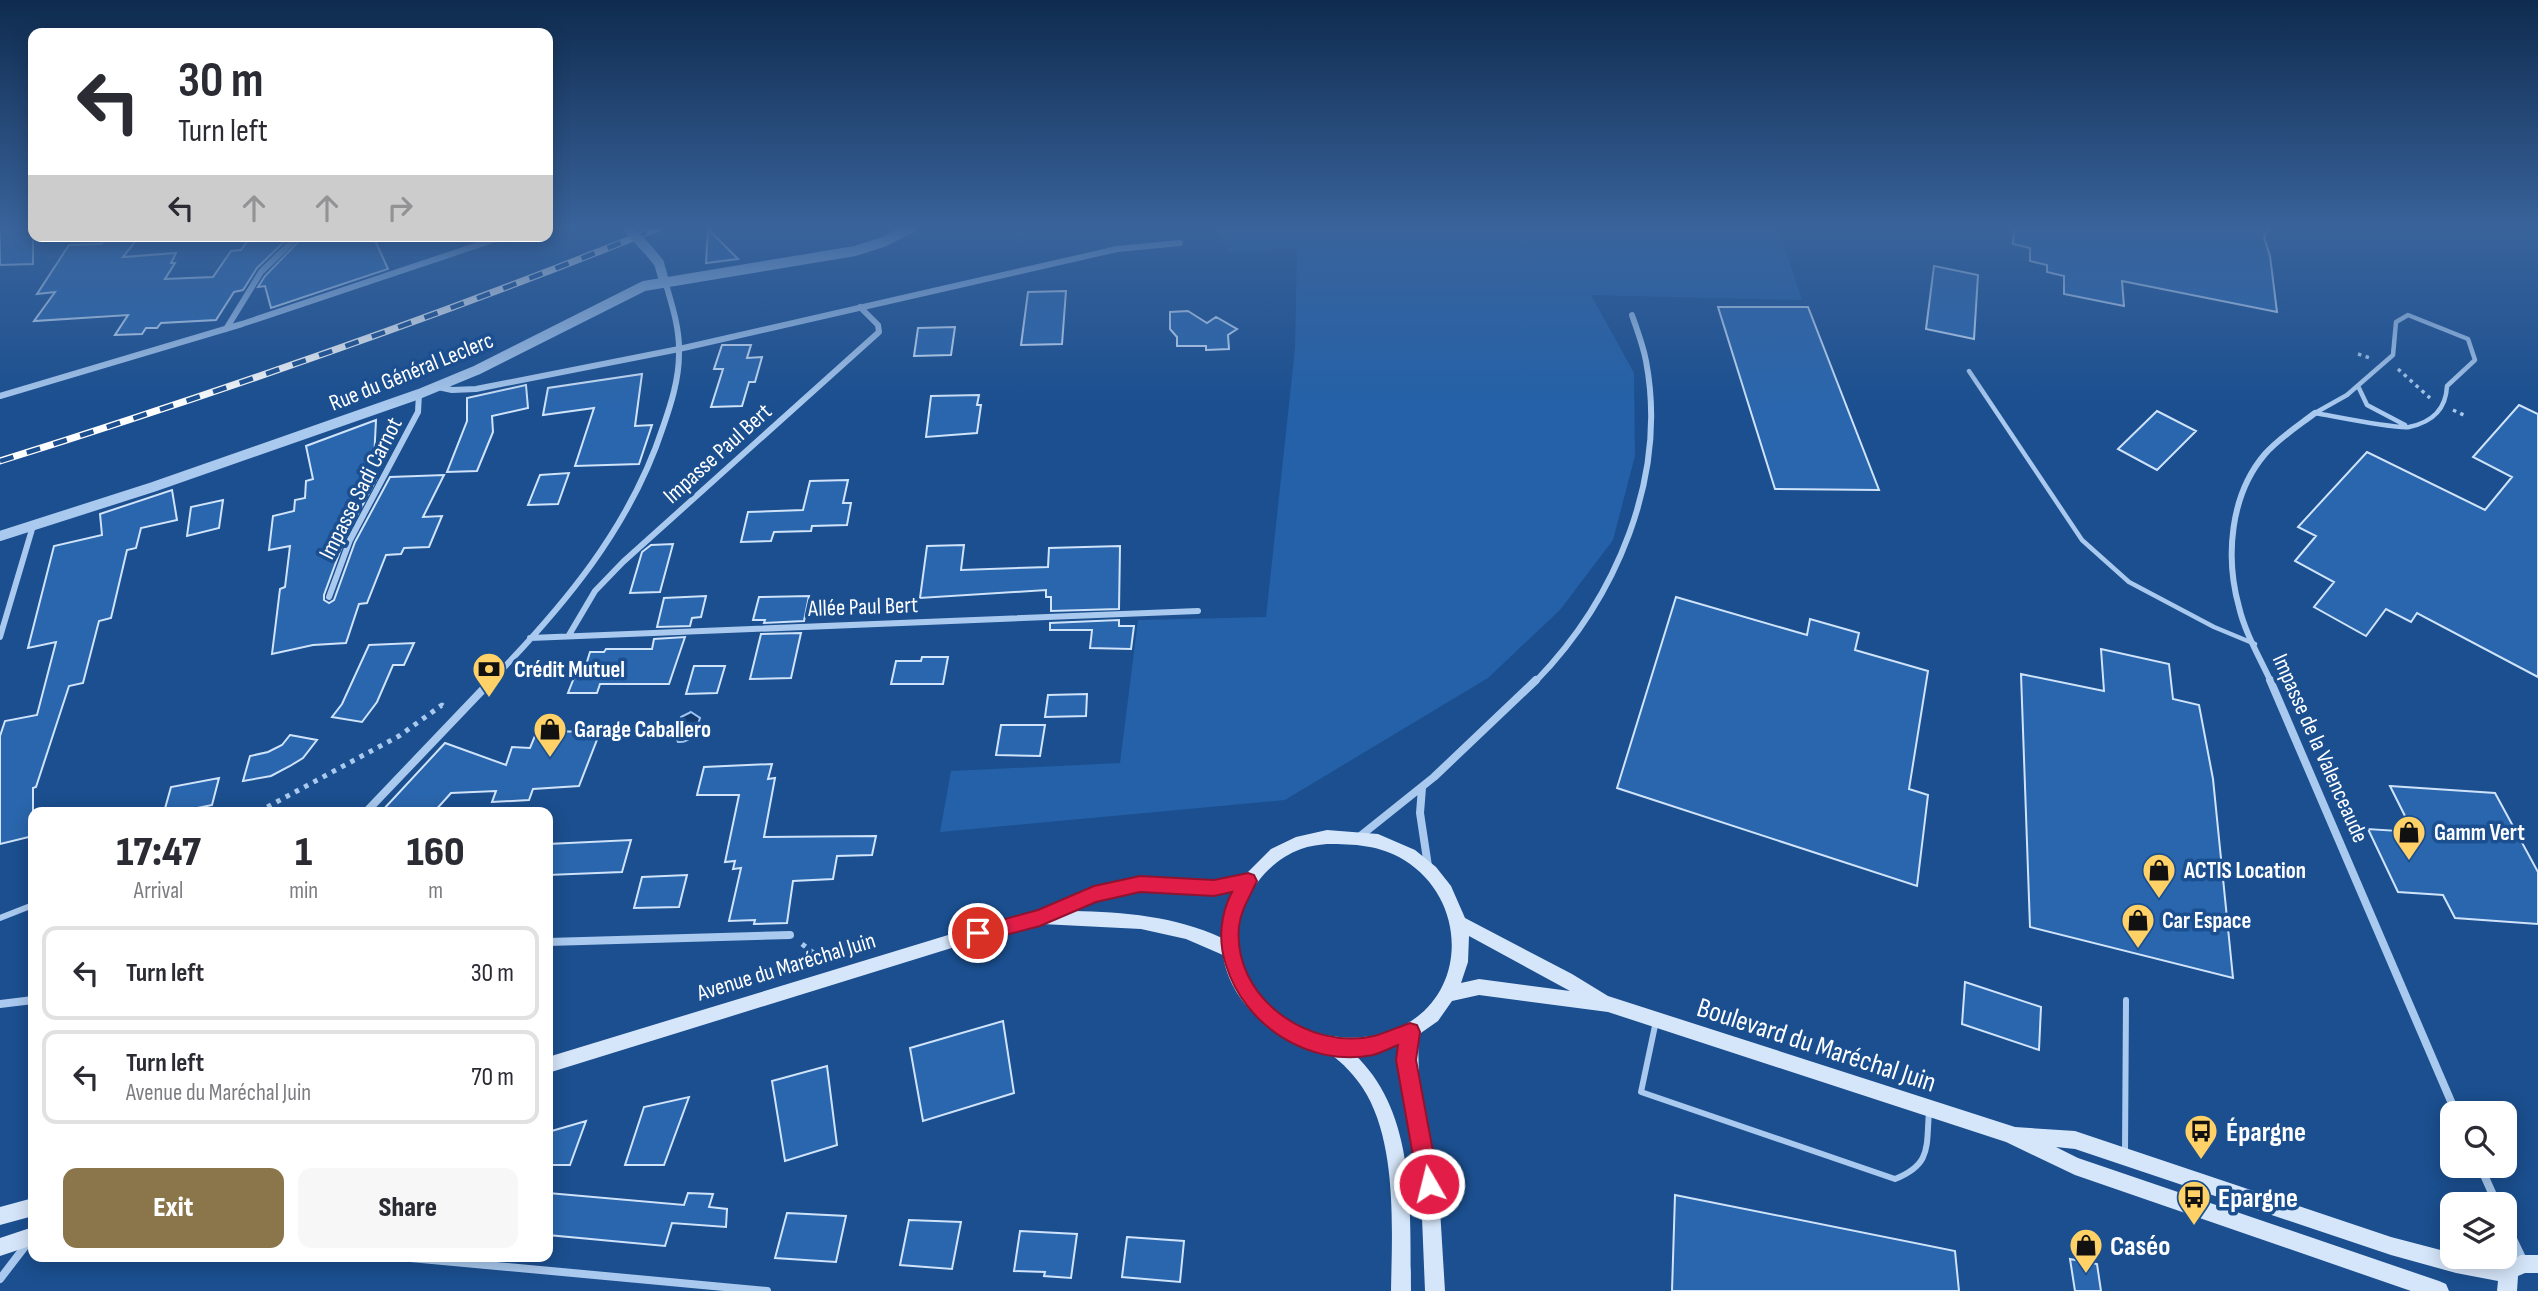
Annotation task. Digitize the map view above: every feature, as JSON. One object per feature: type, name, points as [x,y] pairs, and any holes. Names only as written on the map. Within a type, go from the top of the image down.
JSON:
[{"type":"main road","points":[[1327,837],[1359,837],[1385,844],[1409,855],[1430,871],[1448,895],[1460,923],[1461,959],[1449,994],[1432,1016],[1410,1032],[1372,1045],[1332,1046],[1294,1035],[1263,1013],[1241,984],[1231,951],[1230,926],[1236,902],[1248,881],[1269,859],[1296,844],[1327,837]]},
{"type":"main road","name":"Avenue du Maréchal Juin","points":[[553,1063],[958,939],[1040,918],[1094,894],[1140,884],[1214,888],[1248,881]]},
{"type":"main road","name":"Avenue du Maréchal Juin","points":[[1040,918],[1119,918],[1163,924],[1205,936],[1231,951]]},
{"type":"main road","name":"Boulevard du Maréchal Juin","points":[[1460,923],[1543,966],[1608,1004]]},
{"type":"main road","name":"Boulevard du Maréchal Juin","points":[[1449,994],[1479,988],[1503,989],[1608,1004],[2009,1134]]},
{"type":"main road","points":[[1410,1032],[1406,1060],[1426,1160],[1434,1231],[1435,1291]]},
{"type":"main road","points":[[1332,1046],[1357,1068],[1374,1090],[1387,1125],[1401,1204],[1401,1291]]},
{"type":"main road","points":[[2009,1134],[2075,1140],[2391,1246],[2456,1264],[2519,1273]]},
{"type":"main road","points":[[2009,1134],[2075,1166],[2439,1291]]},
{"type":"main road","points":[[0,1216],[28,1208]]},
{"type":"main road","points":[[0,1247],[28,1238]]},
{"type":"street","points":[[225,329],[252,286]]},
{"type":"street","points":[[0,396],[225,329],[354,286]]},
{"type":"street","name":"Rue du Général Leclerc","points":[[0,536],[178,479],[438,387],[477,370],[626,293],[647,286]]},
{"type":"street","points":[[371,807],[530,638],[603,552],[633,503],[652,466],[679,366],[679,344],[665,286]]},
{"type":"street","points":[[438,387],[452,390],[476,389],[952,286]]},
{"type":"street","name":"Impasse Paul Bert","points":[[569,635],[595,591],[639,546],[832,371],[867,345],[879,332],[878,325],[860,307]]},
{"type":"street","points":[[1359,837],[1422,788],[1474,742],[1552,664],[1593,608],[1624,553],[1643,498],[1651,439],[1647,364],[1632,315]]},
{"type":"street","name":"Impasse Sadi Carnot","points":[[328,597],[350,540],[418,412],[419,394]]},
{"type":"street","name":"Impasse de la Valenceaude","points":[[2315,413],[2264,455],[2248,481],[2233,516],[2231,571],[2239,609],[2451,1101]]},
{"type":"street","points":[[0,637],[33,526]]},
{"type":"street","name":"Allée Paul Bert","points":[[530,638],[1198,611]]},
{"type":"street","points":[[1422,788],[1420,813],[1425,856],[1430,871]]},
{"type":"street","points":[[553,942],[790,935]]},
{"type":"street","points":[[0,1004],[28,1001]]},
{"type":"street","points":[[0,1279],[28,1243]]},
{"type":"street","points":[[454,1262],[766,1291]]},
{"type":"lane","points":[[2315,413],[2408,427],[2437,414],[2444,405],[2447,386],[2475,360],[2468,339],[2409,315],[2396,322],[2393,355],[2385,362]]},
{"type":"lane","name":"Impasse de la Valenceaude","points":[[2315,413],[2333,406],[2385,362]]},
{"type":"lane","points":[[1969,371],[2082,540],[2129,582],[2214,627],[2255,644]]},
{"type":"lane","points":[[2358,386],[2367,405],[2408,427]]},
{"type":"lane","points":[[0,918],[28,907]]},
{"type":"lane","points":[[2125,1158],[2126,1000]]},
{"type":"lane","points":[[1656,1019],[1642,1092],[1895,1179],[1916,1171],[1925,1154],[1930,1109]]},
{"type":"path","points":[[2358,354],[2398,369],[2426,396],[2466,416]]},
{"type":"path","points":[[267,807],[399,736],[442,705]]},
{"type":"path","points":[[790,935],[820,958],[859,946]]},
{"type":"shaded area","points":[[1296,286],[1797,286],[1802,300],[1591,295],[1634,373],[1635,456],[1613,540],[1560,610],[1488,678],[1285,800],[940,832],[951,771],[1120,763],[1138,620],[1266,617],[1295,349]]},
{"type":"shaded area","points":[[691,712],[700,718],[695,731],[687,740],[678,742],[675,736],[681,717]]},
{"type":"building","points":[[42,286],[245,286],[243,290],[234,292],[216,320],[161,323],[157,328],[146,328],[142,334],[115,335],[128,315],[34,321],[55,292],[37,294]]},
{"type":"building","points":[[265,286],[336,286],[271,308]]},
{"type":"building","points":[[1931,286],[1977,286],[1974,339],[1926,329]]},
{"type":"building","points":[[2064,286],[2122,286],[2124,306],[2064,294]]},
{"type":"building","points":[[2148,286],[2274,286],[2277,312]]},
{"type":"building","points":[[1066,291],[1062,344],[1021,345],[1028,292]]},
{"type":"building","points":[[1718,307],[1808,307],[1879,490],[1775,489]]},
{"type":"building","points":[[1188,311],[1207,323],[1216,317],[1237,329],[1228,335],[1229,349],[1206,350],[1206,346],[1177,346],[1177,337],[1170,329],[1170,312]]},
{"type":"building","points":[[955,327],[951,355],[914,356],[918,328]]},
{"type":"building","points":[[722,345],[751,345],[747,358],[762,357],[755,382],[749,382],[742,406],[711,407],[723,369],[714,369]]},
{"type":"building","points":[[642,374],[635,426],[652,425],[639,464],[575,466],[594,408],[543,415],[548,388]]},
{"type":"building","points":[[526,385],[528,408],[492,416],[493,432],[477,471],[447,472],[467,421],[467,398]]},
{"type":"building","points":[[979,395],[977,405],[981,405],[977,433],[926,437],[931,396]]},
{"type":"building","points":[[2519,405],[2538,414],[2538,677],[2417,613],[2411,622],[2386,609],[2366,636],[2314,607],[2334,582],[2295,561],[2316,536],[2298,527],[2367,452],[2485,510],[2512,477],[2473,457]]},
{"type":"building","points":[[2157,411],[2196,431],[2157,470],[2118,449]]},
{"type":"building","points":[[376,420],[373,480],[376,480],[345,538],[324,600],[329,603],[334,600],[355,542],[390,477],[444,475],[423,517],[442,516],[429,547],[404,548],[401,554],[386,555],[367,603],[359,604],[346,643],[313,645],[272,654],[280,589],[285,587],[290,546],[269,550],[273,516],[294,511],[295,500],[305,498],[306,481],[313,479],[306,446]]},
{"type":"building","points":[[569,473],[558,504],[528,505],[540,475]]},
{"type":"building","points":[[848,480],[843,503],[851,503],[847,525],[812,526],[811,531],[774,532],[771,541],[741,542],[748,512],[803,510],[810,481]]},
{"type":"building","points":[[172,490],[177,520],[141,528],[136,548],[127,550],[111,618],[99,621],[83,683],[69,686],[36,787],[33,788],[33,807],[28,807],[28,837],[0,844],[0,736],[5,721],[37,715],[56,642],[28,648],[54,546],[102,535],[100,514]]},
{"type":"building","points":[[223,500],[219,528],[187,536],[191,507]]},
{"type":"building","points":[[673,544],[660,592],[630,593],[642,552],[651,545]]},
{"type":"building","points":[[964,545],[961,570],[1048,567],[1049,548],[1120,546],[1119,609],[1051,611],[1051,597],[1046,597],[1046,590],[920,598],[927,546]]},
{"type":"building","points":[[706,596],[701,617],[692,618],[690,626],[657,627],[664,598]]},
{"type":"building","points":[[809,596],[804,621],[764,623],[765,620],[753,620],[759,597]]},
{"type":"building","points":[[1676,597],[1807,635],[1810,619],[1859,633],[1855,650],[1928,671],[1909,789],[1928,795],[1917,886],[1617,788]]},
{"type":"building","points":[[1119,620],[1119,626],[1134,626],[1131,649],[1090,648],[1092,630],[1050,630],[1050,623]]},
{"type":"building","points":[[801,633],[791,678],[750,679],[761,634]]},
{"type":"building","points":[[685,637],[669,684],[600,684],[597,693],[568,693],[579,665],[586,665],[590,652],[604,652],[606,649],[652,649],[654,639]]},
{"type":"building","points":[[414,643],[404,665],[393,665],[377,702],[362,722],[332,717],[342,704],[369,645]]},
{"type":"building","points":[[2101,649],[2169,664],[2173,699],[2199,705],[2213,779],[2233,978],[2030,927],[2021,674],[2104,691]]},
{"type":"building","points":[[922,657],[948,657],[943,684],[891,684],[896,661],[921,661]]},
{"type":"building","points":[[694,666],[725,666],[717,693],[686,694]]},
{"type":"building","points":[[1087,694],[1086,716],[1045,717],[1048,695]]},
{"type":"building","points":[[1001,725],[1045,725],[1040,756],[996,755]]},
{"type":"building","points":[[537,731],[600,732],[579,786],[533,789],[529,800],[492,802],[496,791],[451,793],[438,807],[386,807],[445,743],[506,765],[512,747],[530,748]]},
{"type":"building","points":[[290,735],[317,740],[303,758],[290,766],[271,776],[243,781],[250,756],[282,745]]},
{"type":"building","points":[[772,764],[768,779],[775,778],[764,837],[876,836],[872,855],[837,856],[833,879],[793,881],[787,923],[754,924],[755,920],[729,921],[741,868],[733,869],[735,861],[725,862],[739,795],[697,795],[704,767]]},
{"type":"building","points":[[219,778],[212,805],[203,807],[165,807],[171,787]]},
{"type":"building","points":[[2390,786],[2495,793],[2538,872],[2538,924],[2455,918],[2443,895],[2398,892],[2368,829],[2413,832]]},
{"type":"building","points":[[631,840],[622,872],[553,875],[553,844]]},
{"type":"building","points":[[687,875],[679,907],[634,908],[642,877]]},
{"type":"building","points":[[1965,982],[2041,1007],[2039,1050],[1962,1024]]},
{"type":"building","points":[[1003,1021],[1014,1093],[923,1121],[910,1048]]},
{"type":"building","points":[[827,1066],[837,1145],[785,1161],[772,1081]]},
{"type":"building","points":[[689,1097],[664,1165],[625,1165],[644,1107]]},
{"type":"building","points":[[586,1121],[570,1165],[553,1165],[553,1131]]},
{"type":"building","points":[[553,1193],[684,1205],[688,1193],[713,1194],[709,1207],[727,1209],[726,1227],[672,1223],[665,1246],[553,1235]]},
{"type":"building","points":[[1675,1195],[1955,1251],[1959,1291],[1672,1291]]},
{"type":"building","points":[[787,1213],[846,1216],[836,1262],[775,1258]]},
{"type":"building","points":[[909,1220],[961,1222],[952,1269],[900,1265]]},
{"type":"building","points":[[1020,1231],[1077,1234],[1071,1278],[1044,1276],[1045,1272],[1014,1271]]},
{"type":"building","points":[[1127,1237],[1184,1241],[1180,1282],[1122,1277]]},
{"type":"building","points":[[2070,1259],[2097,1264],[2101,1291],[2075,1291]]},
{"type":"railway","points":[[0,461],[334,350],[509,286]]},
{"type":"place","name":"Crédit Mutuel","points":[[489,699]]},
{"type":"place","name":"Garage Caballero","points":[[550,759]]},
{"type":"place","name":"Gamm Vert","points":[[2409,862]]},
{"type":"place","name":"ACTIS Location","points":[[2159,900]]},
{"type":"place","name":"Car Espace","points":[[2138,950]]},
{"type":"place","name":"Épargne","points":[[2201,1161]]},
{"type":"place","name":"Epargne","points":[[2194,1227]]},
{"type":"place","name":"Caséo","points":[[2086,1275]]},
{"type":"route","points":[[978,933],[1040,918],[1094,894],[1140,884],[1175,888],[1214,888],[1248,881],[1236,902],[1230,926],[1231,951],[1241,984],[1263,1013],[1294,1035],[1332,1046],[1372,1045],[1410,1032],[1406,1060],[1429,1184]]}]
